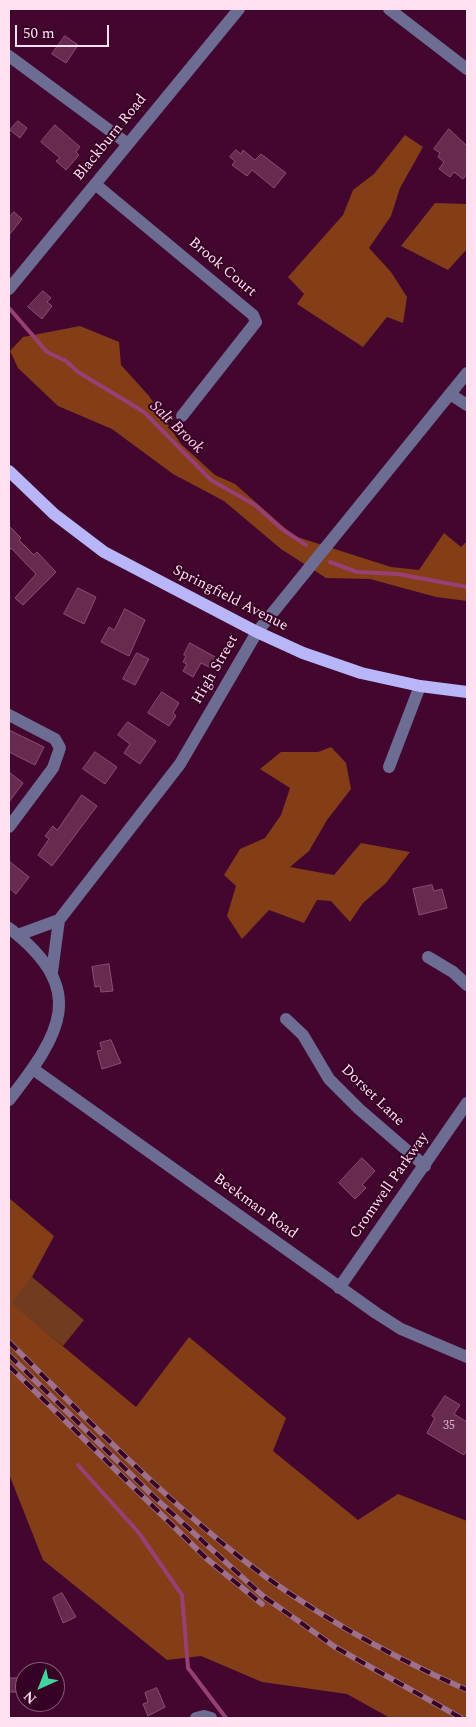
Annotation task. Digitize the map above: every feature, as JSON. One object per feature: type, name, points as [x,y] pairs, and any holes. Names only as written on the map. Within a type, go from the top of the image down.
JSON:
[{"type":"main road","name":"Springfield Avenue","points":[[10,475],[54,514],[104,552],[257,632],[303,653],[361,673],[420,686],[467,692]]},
{"type":"street","name":"Blackburn Road","points":[[9,288],[239,9]]},
{"type":"street","points":[[389,9],[467,69]]},
{"type":"street","points":[[9,56],[128,144]]},
{"type":"street","name":"Brook Court","points":[[95,184],[253,315],[256,322],[182,416]]},
{"type":"street","name":"High Street","points":[[59,920],[180,764],[257,632],[467,373]]},
{"type":"street","points":[[450,394],[467,405]]},
{"type":"street","points":[[389,767],[420,686]]},
{"type":"street","points":[[9,715],[55,740],[60,748],[53,768],[9,827]]},
{"type":"street","points":[[10,1095],[33,1069],[54,1034],[58,1016],[58,1001],[52,972],[59,920],[13,932]]},
{"type":"street","points":[[13,932],[35,950],[52,972]]},
{"type":"street","points":[[428,957],[453,972],[467,985]]},
{"type":"street","name":"Dorset Lane","points":[[286,1018],[303,1035],[335,1085],[359,1109],[425,1166]]},
{"type":"street","name":"Beekman Road","points":[[33,1069],[339,1288],[401,1330],[467,1357]]},
{"type":"street","name":"Cromwell Parkway","points":[[339,1288],[467,1103]]},
{"type":"street","points":[[196,1718],[204,1716],[210,1718]]},
{"type":"shaded area","points":[[405,135],[423,147],[400,188],[391,216],[369,248],[391,272],[407,297],[403,323],[387,317],[363,347],[297,304],[304,294],[288,277],[343,215],[353,190],[374,174]]},
{"type":"shaded area","points":[[435,203],[467,204],[467,249],[448,270],[401,246]]},
{"type":"shaded area","points":[[80,326],[119,342],[121,365],[149,396],[181,444],[215,475],[235,484],[294,536],[391,567],[419,570],[444,533],[461,547],[467,541],[467,601],[436,597],[370,579],[326,578],[281,549],[224,501],[173,474],[112,429],[58,406],[18,368],[10,351],[23,337]]},
{"type":"shaded area","points":[[331,747],[346,763],[351,789],[327,820],[309,851],[290,867],[334,875],[361,843],[410,852],[386,883],[363,903],[350,922],[331,901],[317,900],[304,923],[269,910],[242,939],[227,916],[236,886],[224,875],[240,849],[265,838],[281,815],[290,788],[260,769],[281,752],[318,752]]},
{"type":"shaded area","points":[[9,1198],[54,1236],[32,1277],[11,1303],[136,1407],[189,1337],[286,1418],[273,1451],[358,1520],[398,1494],[467,1521],[467,1718],[390,1718],[347,1694],[262,1682],[201,1656],[167,1660],[43,1560],[9,1474]]},
{"type":"shaded area","points":[[32,1277],[84,1320],[63,1346],[10,1303]]},
{"type":"building","points":[[65,36],[78,45],[66,63],[52,54]]},
{"type":"building","points":[[18,121],[27,128],[20,138],[10,130]]},
{"type":"building","points":[[55,125],[80,147],[76,152],[79,155],[66,170],[56,161],[60,158],[41,142]]},
{"type":"building","points":[[449,129],[467,146],[467,174],[463,179],[454,172],[450,177],[439,169],[444,162],[438,157],[440,153],[434,149]]},
{"type":"building","points":[[236,150],[241,154],[243,150],[255,160],[261,154],[286,173],[274,188],[252,170],[247,176],[232,165],[235,161],[230,157]]},
{"type":"building","points":[[14,212],[22,219],[9,235],[9,218]]},
{"type":"building","points":[[43,291],[51,298],[47,302],[52,306],[42,319],[28,307]]},
{"type":"building","points":[[9,526],[21,538],[19,540],[34,555],[37,552],[56,572],[23,605],[15,598],[36,574],[11,548],[9,551]]},
{"type":"building","points":[[78,588],[96,597],[84,624],[64,614]]},
{"type":"building","points":[[125,609],[145,620],[129,656],[101,642],[109,627],[114,630]]},
{"type":"building","points":[[190,643],[217,658],[211,668],[201,663],[193,677],[183,671],[187,664],[183,662],[186,656],[184,655]]},
{"type":"building","points":[[137,653],[149,659],[135,685],[123,679]]},
{"type":"building","points":[[162,692],[179,703],[173,713],[176,716],[169,726],[148,713]]},
{"type":"building","points":[[128,722],[156,741],[140,764],[124,753],[130,744],[118,735]]},
{"type":"building","points":[[9,730],[44,747],[35,765],[9,752]]},
{"type":"building","points":[[95,752],[117,767],[105,784],[83,769]]},
{"type":"building","points":[[9,772],[23,783],[9,802]]},
{"type":"building","points":[[82,795],[97,806],[52,866],[38,855],[49,839],[45,836],[53,826],[57,830]]},
{"type":"building","points":[[9,861],[29,877],[16,894],[9,888]]},
{"type":"building","points":[[432,885],[434,891],[442,889],[447,908],[419,915],[413,889]]},
{"type":"building","points":[[109,964],[113,991],[101,992],[100,986],[95,987],[92,967]]},
{"type":"building","points":[[111,1040],[121,1063],[102,1069],[97,1051],[102,1050],[100,1043]]},
{"type":"building","points":[[362,1158],[375,1171],[362,1185],[366,1188],[355,1199],[339,1183]]},
{"type":"building","points":[[445,1396],[460,1405],[454,1414],[467,1422],[467,1449],[464,1455],[427,1433],[435,1418],[432,1416]]},
{"type":"building","points":[[62,1593],[76,1617],[63,1623],[53,1598]]},
{"type":"building","points":[[9,1678],[15,1678],[15,1692],[9,1692]]},
{"type":"building","points":[[157,1688],[165,1707],[148,1716],[143,1704],[148,1702],[145,1693]]},
{"type":"waterway","name":"Salt Brook","points":[[9,308],[47,352],[66,361],[78,372],[144,412],[211,480],[255,505],[282,529],[306,545]]},
{"type":"waterway","name":"Salt Brook","points":[[330,562],[357,572],[398,574],[467,587]]},
{"type":"waterway","points":[[78,1465],[139,1533],[182,1595],[188,1668],[226,1718]]},
{"type":"railway","points":[[9,1342],[151,1481],[242,1559],[322,1615],[379,1647],[467,1690]]},
{"type":"railway","points":[[9,1355],[153,1496],[263,1596],[335,1647],[461,1718]]},
{"type":"railway","points":[[9,1366],[207,1559],[262,1604]]}]
